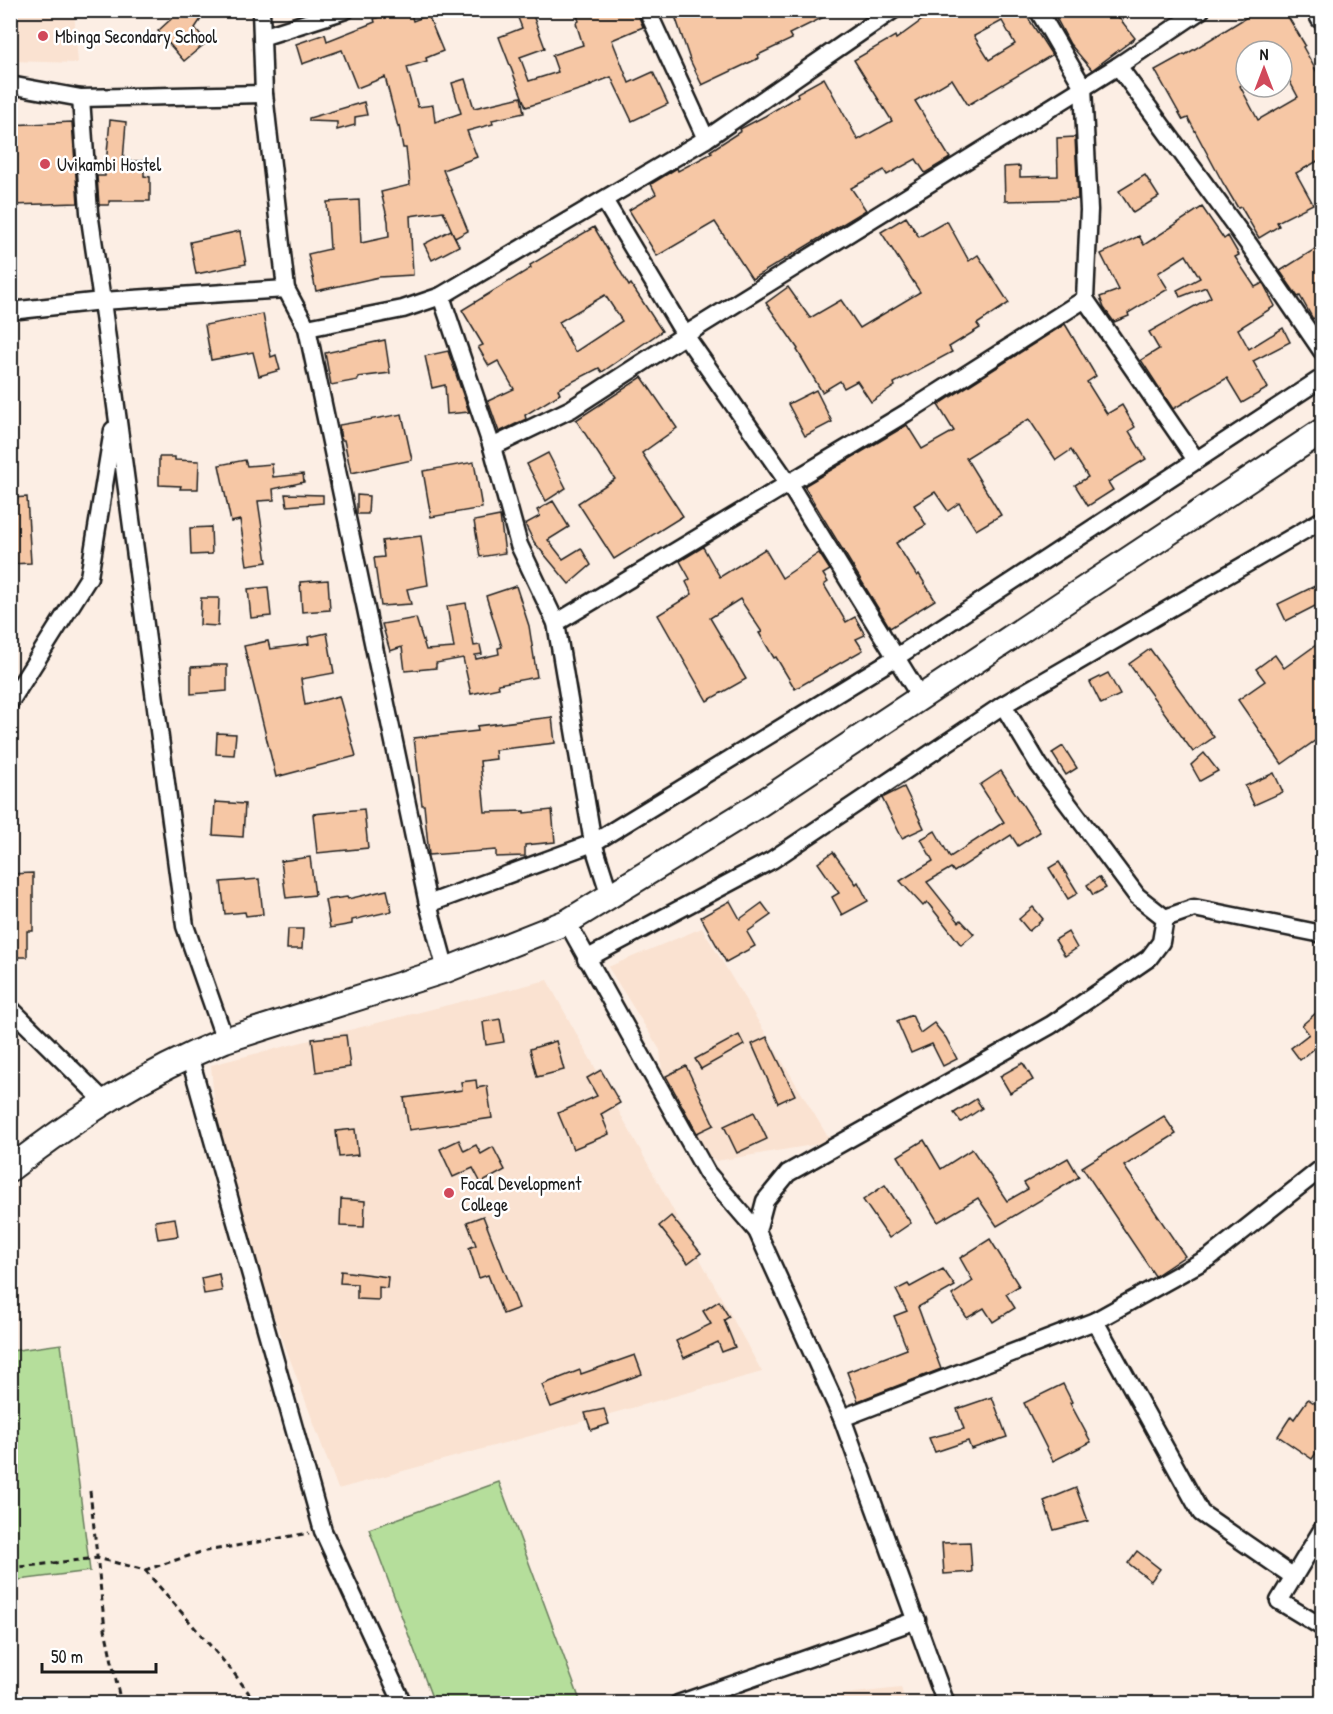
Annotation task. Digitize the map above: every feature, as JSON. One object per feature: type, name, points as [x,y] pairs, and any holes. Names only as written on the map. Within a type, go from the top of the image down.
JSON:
[{"type":"main road","points":[[10,1169],[104,1101],[189,1055],[225,1040],[446,970],[567,922],[760,804],[1323,431]]},
{"type":"street","points":[[261,10],[264,94],[286,289],[307,328],[428,904],[446,970]]},
{"type":"street","points":[[262,37],[346,10]]},
{"type":"street","points":[[647,10],[706,139]]},
{"type":"street","points":[[307,328],[403,309],[441,296],[706,139],[893,10]]},
{"type":"street","points":[[1038,10],[1083,87],[1089,210],[1085,299],[1196,460]]},
{"type":"street","points":[[492,447],[572,409],[685,335],[1118,66],[1201,10]]},
{"type":"street","points":[[1318,10],[1323,18]]},
{"type":"street","points":[[1118,66],[1250,246],[1323,351]]},
{"type":"street","points":[[10,85],[81,98],[264,94]]},
{"type":"street","points":[[81,98],[89,212],[185,926],[225,1040]]},
{"type":"street","points":[[604,200],[685,335],[789,484],[921,698]]},
{"type":"street","points":[[10,312],[102,301],[286,289]]},
{"type":"street","points":[[441,296],[492,447],[519,545],[556,623],[593,843],[610,896]]},
{"type":"street","points":[[556,623],[906,413],[1085,299]]},
{"type":"street","points":[[428,904],[593,843],[895,658],[1323,378]]},
{"type":"street","points":[[10,702],[88,577],[117,410]]},
{"type":"street","points":[[586,959],[772,860],[1003,705],[1323,520]]},
{"type":"street","points":[[1003,705],[1039,765],[1137,896],[1165,918]]},
{"type":"street","points":[[1165,918],[1194,908],[1323,934]]},
{"type":"street","points":[[757,1231],[765,1201],[788,1173],[1052,1025],[1149,958],[1161,942],[1165,918]]},
{"type":"street","points":[[567,922],[707,1173],[757,1231],[843,1418],[946,1704]]},
{"type":"street","points":[[10,1008],[104,1101]]},
{"type":"street","points":[[189,1055],[323,1531],[403,1704]]},
{"type":"street","points":[[843,1418],[1095,1321],[1210,1257],[1323,1168]]},
{"type":"street","points":[[1095,1321],[1201,1513],[1294,1577]]},
{"type":"street","points":[[1323,1530],[1279,1601],[1323,1627]]},
{"type":"street","points":[[678,1704],[917,1620]]},
{"type":"path","points":[[90,1491],[105,1629],[121,1704]]},
{"type":"path","points":[[10,1568],[97,1558],[145,1570],[201,1552],[323,1531]]},
{"type":"path","points":[[145,1570],[233,1672],[257,1704]]},
{"type":"shaded area","name":"Mbinga Secondary School","points":[[11,10],[74,11],[78,63],[11,61]]},
{"type":"shaded area","points":[[702,928],[831,1142],[716,1161],[701,1153],[663,1084],[660,1050],[608,967]]},
{"type":"shaded area","name":"Focal Development College","points":[[547,980],[762,1372],[338,1489],[254,1262],[216,1125],[211,1065]]},
{"type":"shaded area","points":[[901,1688],[906,1703],[762,1703]]},
{"type":"green space","points":[[61,1344],[90,1571],[11,1581],[11,1351]]},
{"type":"green space","points":[[499,1482],[581,1703],[434,1703],[369,1529]]},
{"type":"building","points":[[181,10],[207,10],[195,28],[207,42],[184,61],[158,31]]},
{"type":"building","points":[[389,10],[410,10],[413,21],[428,15],[443,51],[426,58],[427,61],[407,67],[418,107],[433,105],[435,122],[461,113],[452,83],[465,79],[474,108],[521,97],[524,113],[492,120],[493,124],[467,131],[477,157],[443,170],[468,231],[455,238],[443,211],[410,216],[413,275],[379,277],[316,291],[308,254],[330,249],[327,202],[359,200],[361,243],[389,237],[388,221],[381,192],[410,185],[406,148],[403,148],[385,77],[357,88],[342,50],[302,64],[296,44],[325,34],[327,41],[375,22],[374,19],[390,13]]},
{"type":"building","points":[[515,10],[531,10],[545,48],[520,57],[529,81],[558,72],[552,55],[583,45],[576,23],[579,21],[575,10],[636,10],[643,27],[612,40],[629,83],[653,72],[668,104],[632,121],[611,77],[591,86],[526,107],[499,37],[522,28]]},
{"type":"building","points":[[673,10],[838,10],[789,34],[792,39],[758,55],[759,58],[702,85],[690,60]]},
{"type":"building","points":[[936,10],[1023,10],[1052,55],[968,105],[952,79],[915,101],[950,158],[925,173],[916,159],[887,175],[884,170],[851,188],[866,210],[752,279],[715,222],[657,256],[629,210],[656,194],[651,184],[677,168],[678,171],[712,153],[710,151],[741,131],[740,129],[798,96],[797,93],[824,78],[858,140],[892,121],[854,60],[895,36],[896,39]],"holes":[[[1002,21],[1015,44],[989,60],[974,36]]]},
{"type":"building","points":[[1052,10],[1113,10],[1135,38],[1092,70],[1070,44]]},
{"type":"building","points":[[1243,10],[1284,10],[1305,45],[1303,47],[1323,83],[1323,158],[1296,173],[1313,204],[1277,222],[1279,226],[1259,238],[1241,207],[1238,208],[1223,183],[1188,118],[1183,120],[1155,70],[1185,55],[1247,17]]},
{"type":"building","points":[[364,102],[367,115],[355,117],[355,125],[337,130],[337,122],[309,121],[309,118]]},
{"type":"building","points":[[110,120],[126,122],[123,161],[144,161],[144,176],[150,177],[150,201],[109,201],[109,205],[99,205],[97,176],[105,176]]},
{"type":"building","name":"Uvikambi Hostel","points":[[72,122],[78,203],[10,205],[10,125]]},
{"type":"building","points":[[1075,137],[1078,199],[1005,201],[1004,167],[1020,166],[1020,177],[1058,176],[1057,138]]},
{"type":"building","points":[[1145,175],[1159,197],[1133,213],[1119,191]]},
{"type":"building","points":[[1202,207],[1224,239],[1228,236],[1239,255],[1235,257],[1255,287],[1263,283],[1275,306],[1238,329],[1249,349],[1283,328],[1290,342],[1253,361],[1268,388],[1242,403],[1227,378],[1173,409],[1141,360],[1159,349],[1149,332],[1211,297],[1206,287],[1180,297],[1177,290],[1200,278],[1186,255],[1158,273],[1168,289],[1128,313],[1129,316],[1114,322],[1104,308],[1100,297],[1119,290],[1101,254],[1139,236],[1144,245]]},
{"type":"building","points":[[906,217],[919,237],[947,221],[969,261],[978,255],[1009,303],[977,324],[980,328],[949,347],[952,352],[894,383],[895,386],[871,402],[857,381],[844,388],[840,381],[822,392],[798,349],[766,303],[788,287],[810,318],[841,300],[860,328],[920,292],[881,232]]},
{"type":"building","points":[[594,227],[629,286],[631,284],[662,331],[602,372],[599,368],[558,389],[560,394],[525,415],[526,419],[499,432],[488,401],[514,389],[498,361],[489,366],[478,347],[483,345],[462,310],[531,268],[530,265]],"holes":[[[605,295],[622,321],[575,352],[559,322]]]},
{"type":"building","points":[[451,230],[459,246],[432,260],[424,244]]},
{"type":"building","points":[[240,231],[246,264],[196,274],[190,242]]},
{"type":"building","points":[[1323,244],[1323,313],[1313,319],[1300,296],[1298,297],[1280,271]]},
{"type":"building","points":[[263,314],[271,357],[276,355],[280,370],[259,376],[253,352],[211,360],[205,325]]},
{"type":"building","points":[[1065,324],[1096,376],[1087,382],[1107,414],[1122,405],[1135,427],[1129,431],[1146,459],[1108,482],[1113,490],[1088,506],[1075,485],[1088,477],[1071,450],[1056,460],[1029,419],[966,458],[1001,515],[976,530],[959,503],[948,511],[935,492],[914,505],[926,525],[896,543],[935,600],[890,628],[804,486],[907,425],[922,449],[954,431],[938,405]]},
{"type":"building","points":[[385,340],[390,373],[358,377],[358,380],[331,385],[325,353]]},
{"type":"building","points":[[448,351],[469,412],[447,414],[445,385],[432,388],[425,356]]},
{"type":"building","points":[[642,377],[677,428],[642,453],[683,516],[614,559],[578,503],[615,479],[576,420]]},
{"type":"building","points":[[816,390],[832,422],[805,436],[788,404]]},
{"type":"building","points":[[402,414],[412,460],[351,473],[339,425]]},
{"type":"building","points":[[548,453],[566,488],[546,501],[527,464]]},
{"type":"building","points":[[159,457],[199,461],[198,489],[180,489],[181,486],[159,485]]},
{"type":"building","points":[[245,460],[247,466],[272,464],[273,477],[303,474],[304,482],[273,489],[274,500],[258,501],[267,562],[247,565],[240,520],[231,522],[219,465]]},
{"type":"building","points":[[474,462],[482,508],[431,517],[423,471]]},
{"type":"building","points":[[285,494],[323,495],[323,503],[287,506]]},
{"type":"building","points":[[357,495],[369,496],[368,514],[357,514]]},
{"type":"building","points":[[27,497],[31,563],[10,564],[10,498]]},
{"type":"building","points":[[553,501],[569,527],[548,540],[563,559],[581,548],[591,565],[569,584],[534,542],[525,524],[540,516],[537,510]]},
{"type":"building","points":[[500,516],[505,553],[480,557],[474,521]]},
{"type":"building","points":[[211,527],[212,554],[191,555],[190,528]]},
{"type":"building","points":[[421,536],[428,585],[407,589],[411,604],[381,606],[374,558],[384,557],[382,541]]},
{"type":"building","points":[[703,547],[720,577],[765,549],[782,578],[819,553],[830,570],[823,574],[828,582],[824,585],[846,622],[855,617],[865,635],[856,639],[863,650],[795,689],[740,599],[710,618],[746,679],[707,701],[658,615],[692,594],[686,582],[690,579],[680,561]]},
{"type":"building","points":[[328,580],[330,610],[302,612],[300,582]]},
{"type":"building","points":[[1323,582],[1323,602],[1286,621],[1278,604]]},
{"type":"building","points":[[516,586],[529,626],[537,677],[498,684],[499,688],[471,694],[463,658],[436,663],[436,668],[405,671],[402,647],[390,651],[382,624],[416,618],[426,650],[454,648],[447,606],[466,603],[474,646],[480,645],[482,654],[475,655],[476,659],[499,654],[498,648],[502,647],[486,596]]},
{"type":"building","points":[[268,587],[271,616],[251,618],[248,589]]},
{"type":"building","points":[[201,598],[219,598],[218,626],[200,625]]},
{"type":"building","points":[[327,633],[334,673],[301,679],[305,705],[339,696],[356,756],[276,777],[244,646],[268,641],[270,649],[309,644],[308,637]]},
{"type":"building","points":[[1323,640],[1323,735],[1282,764],[1238,700],[1265,681],[1256,669],[1275,655],[1284,668]]},
{"type":"building","points":[[1150,649],[1214,737],[1193,752],[1129,664]]},
{"type":"building","points":[[227,665],[227,691],[191,694],[191,667]]},
{"type":"building","points":[[1108,673],[1120,695],[1101,704],[1090,682]]},
{"type":"building","points":[[552,717],[555,743],[495,750],[496,759],[480,761],[485,812],[524,811],[524,813],[552,810],[555,842],[525,845],[525,856],[496,857],[496,850],[429,855],[414,738],[478,731],[477,726]]},
{"type":"building","points":[[217,733],[236,734],[234,755],[216,754]]},
{"type":"building","points":[[1063,746],[1077,768],[1066,775],[1052,753]]},
{"type":"building","points":[[1204,753],[1218,771],[1200,781],[1191,765]]},
{"type":"building","points":[[1001,771],[1040,832],[1018,846],[1011,835],[954,872],[951,868],[927,882],[959,922],[961,920],[974,934],[961,945],[927,902],[923,906],[900,881],[933,861],[921,839],[935,831],[950,857],[1004,822],[980,785]]},
{"type":"building","points":[[1274,773],[1283,792],[1254,805],[1245,786]]},
{"type":"building","points":[[904,787],[924,828],[902,838],[882,798]]},
{"type":"building","points":[[215,802],[245,804],[243,837],[213,835]]},
{"type":"building","points":[[364,809],[368,848],[317,853],[313,814]]},
{"type":"building","points":[[833,852],[856,884],[858,882],[868,901],[842,915],[832,897],[839,893],[818,863]]},
{"type":"building","points":[[310,857],[315,895],[286,898],[281,861]]},
{"type":"building","points":[[1059,862],[1078,893],[1068,899],[1049,868]]},
{"type":"building","points":[[33,873],[33,931],[27,931],[27,957],[10,957],[10,874]]},
{"type":"building","points":[[1099,877],[1106,888],[1093,895],[1087,885]]},
{"type":"building","points":[[259,879],[263,914],[246,916],[245,912],[225,914],[221,882]]},
{"type":"building","points":[[387,890],[392,911],[352,920],[352,924],[330,928],[325,900],[347,897],[348,899]]},
{"type":"building","points":[[730,901],[740,919],[762,903],[771,915],[747,932],[755,946],[726,962],[701,917]]},
{"type":"building","points":[[1033,907],[1043,919],[1029,931],[1019,919]]},
{"type":"building","points":[[288,929],[303,929],[302,949],[287,949]]},
{"type":"building","points":[[1068,932],[1077,948],[1065,956],[1055,940]]},
{"type":"building","points":[[1323,1007],[1323,1049],[1319,1045],[1300,1060],[1291,1048],[1309,1034],[1302,1025]]},
{"type":"building","points":[[912,1015],[920,1033],[934,1023],[946,1038],[957,1059],[943,1066],[932,1044],[911,1053],[897,1021]]},
{"type":"building","points":[[500,1019],[504,1042],[486,1045],[483,1022]]},
{"type":"building","points":[[346,1035],[350,1067],[316,1072],[312,1039]]},
{"type":"building","points":[[739,1035],[744,1045],[701,1069],[695,1059]]},
{"type":"building","points":[[767,1037],[795,1095],[778,1103],[752,1044]]},
{"type":"building","points":[[556,1041],[564,1070],[537,1077],[530,1049]]},
{"type":"building","points":[[1023,1063],[1033,1080],[1010,1093],[1000,1076]]},
{"type":"building","points":[[686,1066],[714,1125],[697,1133],[666,1076]]},
{"type":"building","points":[[601,1070],[620,1103],[601,1114],[609,1134],[573,1149],[558,1113],[597,1096],[587,1078]]},
{"type":"building","points":[[476,1080],[477,1088],[487,1086],[492,1118],[409,1130],[404,1098],[462,1090],[461,1082]]},
{"type":"building","points":[[976,1099],[982,1108],[961,1122],[954,1113]]},
{"type":"building","points":[[754,1112],[767,1139],[737,1153],[724,1126]]},
{"type":"building","points":[[1164,1116],[1176,1134],[1124,1166],[1185,1256],[1155,1276],[1082,1167]]},
{"type":"building","points":[[355,1129],[358,1155],[339,1157],[336,1131]]},
{"type":"building","points":[[459,1140],[464,1151],[476,1145],[481,1154],[493,1147],[505,1170],[481,1183],[473,1168],[453,1177],[440,1149]]},
{"type":"building","points":[[924,1140],[941,1169],[972,1149],[1007,1201],[1028,1189],[1024,1183],[1068,1158],[1079,1177],[997,1226],[978,1198],[938,1222],[898,1156]]},
{"type":"building","points":[[885,1185],[911,1223],[889,1238],[863,1200]]},
{"type":"building","points":[[341,1199],[365,1201],[364,1227],[340,1226]]},
{"type":"building","points":[[483,1216],[519,1308],[503,1314],[488,1275],[479,1278],[469,1248],[476,1245],[467,1222]]},
{"type":"building","points":[[671,1216],[701,1253],[688,1263],[659,1226]]},
{"type":"building","points":[[175,1218],[178,1236],[158,1239],[155,1221]]},
{"type":"building","points":[[990,1239],[1019,1286],[1006,1294],[1015,1308],[993,1322],[984,1308],[967,1318],[952,1295],[973,1281],[960,1258]]},
{"type":"building","points":[[943,1269],[955,1286],[918,1307],[941,1369],[858,1401],[847,1372],[907,1349],[894,1316],[907,1311],[896,1290],[908,1284],[910,1287]]},
{"type":"building","points":[[341,1271],[388,1277],[387,1288],[379,1287],[379,1300],[357,1299],[357,1284],[340,1283]]},
{"type":"building","points":[[219,1274],[222,1291],[204,1294],[201,1278]]},
{"type":"building","points":[[719,1301],[729,1317],[724,1320],[735,1347],[722,1352],[718,1342],[684,1358],[676,1341],[711,1324],[703,1311]]},
{"type":"building","points":[[635,1355],[642,1374],[551,1407],[542,1385],[580,1370],[581,1374]]},
{"type":"building","points":[[1063,1384],[1072,1402],[1070,1403],[1091,1442],[1053,1461],[1024,1403]]},
{"type":"building","points":[[992,1397],[1007,1437],[971,1449],[968,1441],[935,1452],[929,1438],[964,1429],[957,1409]]},
{"type":"building","points":[[1308,1399],[1323,1409],[1323,1443],[1312,1459],[1278,1436],[1291,1416],[1294,1419]]},
{"type":"building","points":[[604,1409],[609,1424],[591,1430],[585,1413]]},
{"type":"building","points":[[1076,1488],[1088,1521],[1054,1530],[1044,1501]]},
{"type":"building","points":[[970,1542],[972,1572],[944,1574],[942,1543]]},
{"type":"building","points":[[1137,1551],[1160,1569],[1151,1581],[1128,1563]]},
{"type":"place","name":"Mbinga Secondary School","points":[[43,36]]},
{"type":"place","name":"Uvikambi Hostel","points":[[45,164]]},
{"type":"place","name":"Focal Development College","points":[[449,1193]]}]
